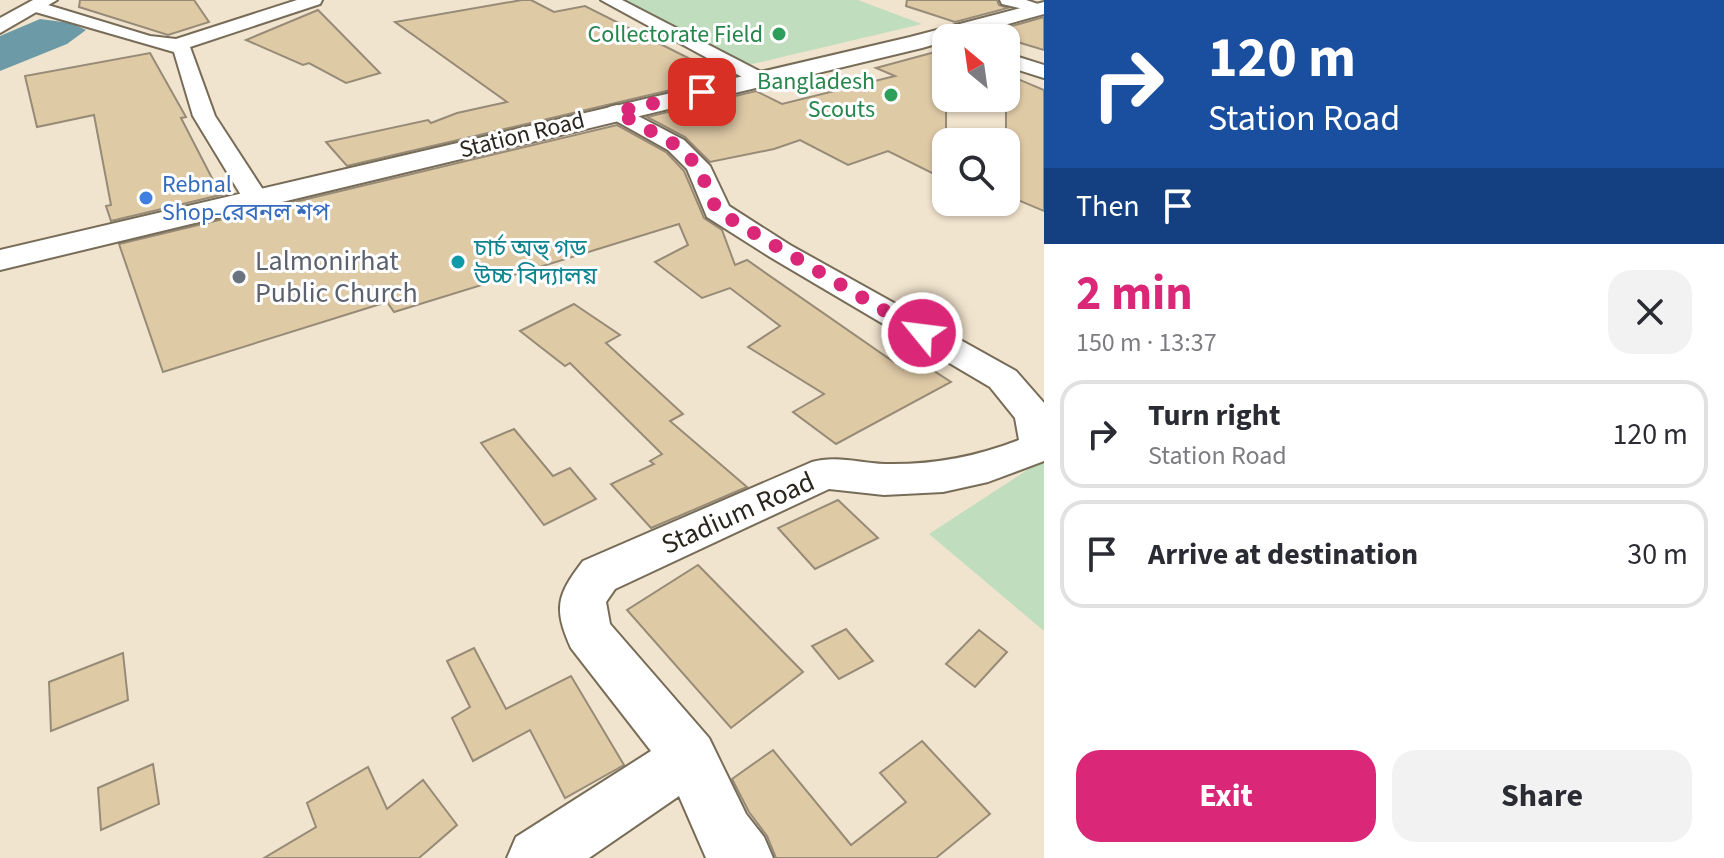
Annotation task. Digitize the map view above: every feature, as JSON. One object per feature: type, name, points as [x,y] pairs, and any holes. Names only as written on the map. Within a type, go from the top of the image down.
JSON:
[{"type":"main road","points":[[0,27],[42,3]]},
{"type":"main road","name":"Station Road","points":[[989,24],[1042,9]]},
{"type":"main road","name":"Station Road","points":[[0,260],[932,40]]},
{"type":"street","points":[[42,3],[148,41],[177,45],[314,0]]},
{"type":"street","points":[[609,0],[760,79]]},
{"type":"street","points":[[1008,0],[1042,9]]},
{"type":"street","points":[[177,45],[183,50],[204,116],[256,199]]},
{"type":"street","points":[[1020,64],[1044,72]]},
{"type":"street","name":"Stadium Road","points":[[617,112],[676,145],[698,166],[717,211],[780,251],[1003,379],[1033,415],[1040,447],[982,469],[920,478],[865,481],[826,473],[599,575],[582,598],[588,633],[690,757],[725,835],[743,858]]},
{"type":"street","points":[[537,858],[690,757]]},
{"type":"green space","name":"Collectorate Field","points":[[617,0],[858,0],[922,24],[744,66]]},
{"type":"green space","points":[[1044,459],[1044,631],[929,534]]},
{"type":"water","points":[[40,19],[71,23],[86,30],[67,44],[0,71],[0,36]]},
{"type":"building","points":[[80,0],[194,0],[209,22],[168,35],[79,7]]},
{"type":"building","points":[[531,0],[554,12],[585,6],[726,77],[347,166],[326,142],[428,120],[431,123],[457,113],[507,102],[395,22]]},
{"type":"building","points":[[907,0],[997,0],[999,5],[1008,8],[955,22],[906,6]]},
{"type":"building","points":[[318,10],[380,73],[346,83],[309,63],[303,65],[246,40]]},
{"type":"building","points":[[1044,17],[1044,50],[1020,43],[1019,24]]},
{"type":"building","points":[[150,53],[186,117],[181,118],[214,182],[222,180],[229,193],[111,221],[106,206],[111,205],[94,115],[37,127],[25,76]]},
{"type":"building","points":[[932,53],[932,112],[946,112],[946,128],[932,128],[932,173],[888,151],[848,165],[800,140],[774,149],[710,162],[685,137],[647,117],[756,91],[782,104],[895,76],[876,68]]},
{"type":"building","points":[[1020,80],[1044,90],[1044,211],[1020,201],[1020,128],[1006,128],[1006,112],[1020,112]]},
{"type":"building","points":[[617,125],[666,152],[684,171],[704,218],[722,230],[735,265],[747,260],[904,369],[920,362],[951,382],[836,444],[793,412],[824,394],[748,347],[780,326],[730,288],[702,298],[655,262],[688,245],[679,224],[394,312],[387,302],[163,372],[119,244]]},
{"type":"building","points":[[574,304],[620,335],[606,343],[683,414],[670,421],[747,487],[651,528],[611,484],[654,464],[650,461],[662,454],[570,363],[565,366],[520,331]]},
{"type":"building","points":[[514,429],[553,476],[570,468],[596,499],[544,525],[481,443]]},
{"type":"building","points":[[838,500],[878,538],[815,569],[778,528]]},
{"type":"building","points":[[698,565],[803,672],[731,728],[627,610]]},
{"type":"building","points":[[846,629],[873,661],[839,679],[812,646]]},
{"type":"building","points":[[979,630],[1007,652],[975,687],[946,664]]},
{"type":"building","points":[[474,648],[506,709],[571,676],[624,765],[565,798],[530,730],[473,761],[452,718],[470,707],[447,661]]},
{"type":"building","points":[[123,653],[128,700],[51,731],[49,682]]},
{"type":"building","points":[[922,741],[990,814],[936,858],[776,858],[767,836],[749,812],[732,779],[773,750],[851,845],[906,802],[880,773]]},
{"type":"building","points":[[153,764],[159,804],[101,830],[98,788]]},
{"type":"building","points":[[368,767],[387,809],[423,780],[457,825],[419,858],[264,858],[316,827],[307,803]]},
{"type":"place","name":"Collectorate Field","points":[[779,34]]},
{"type":"place","name":"Bangladesh Scouts","points":[[891,95]]},
{"type":"place","name":"Rebnal Shop-রেবনল শপ","points":[[146,198]]},
{"type":"place","name":"চার্চ অভ্ গড ‍উচ্চ বিদ্যালয়","points":[[458,262]]},
{"type":"place","name":"Lalmonirhat Public Church","points":[[239,277]]},
{"type":"route","points":[[702,92],[617,112],[676,145],[698,166],[717,211],[922,333]]}]
